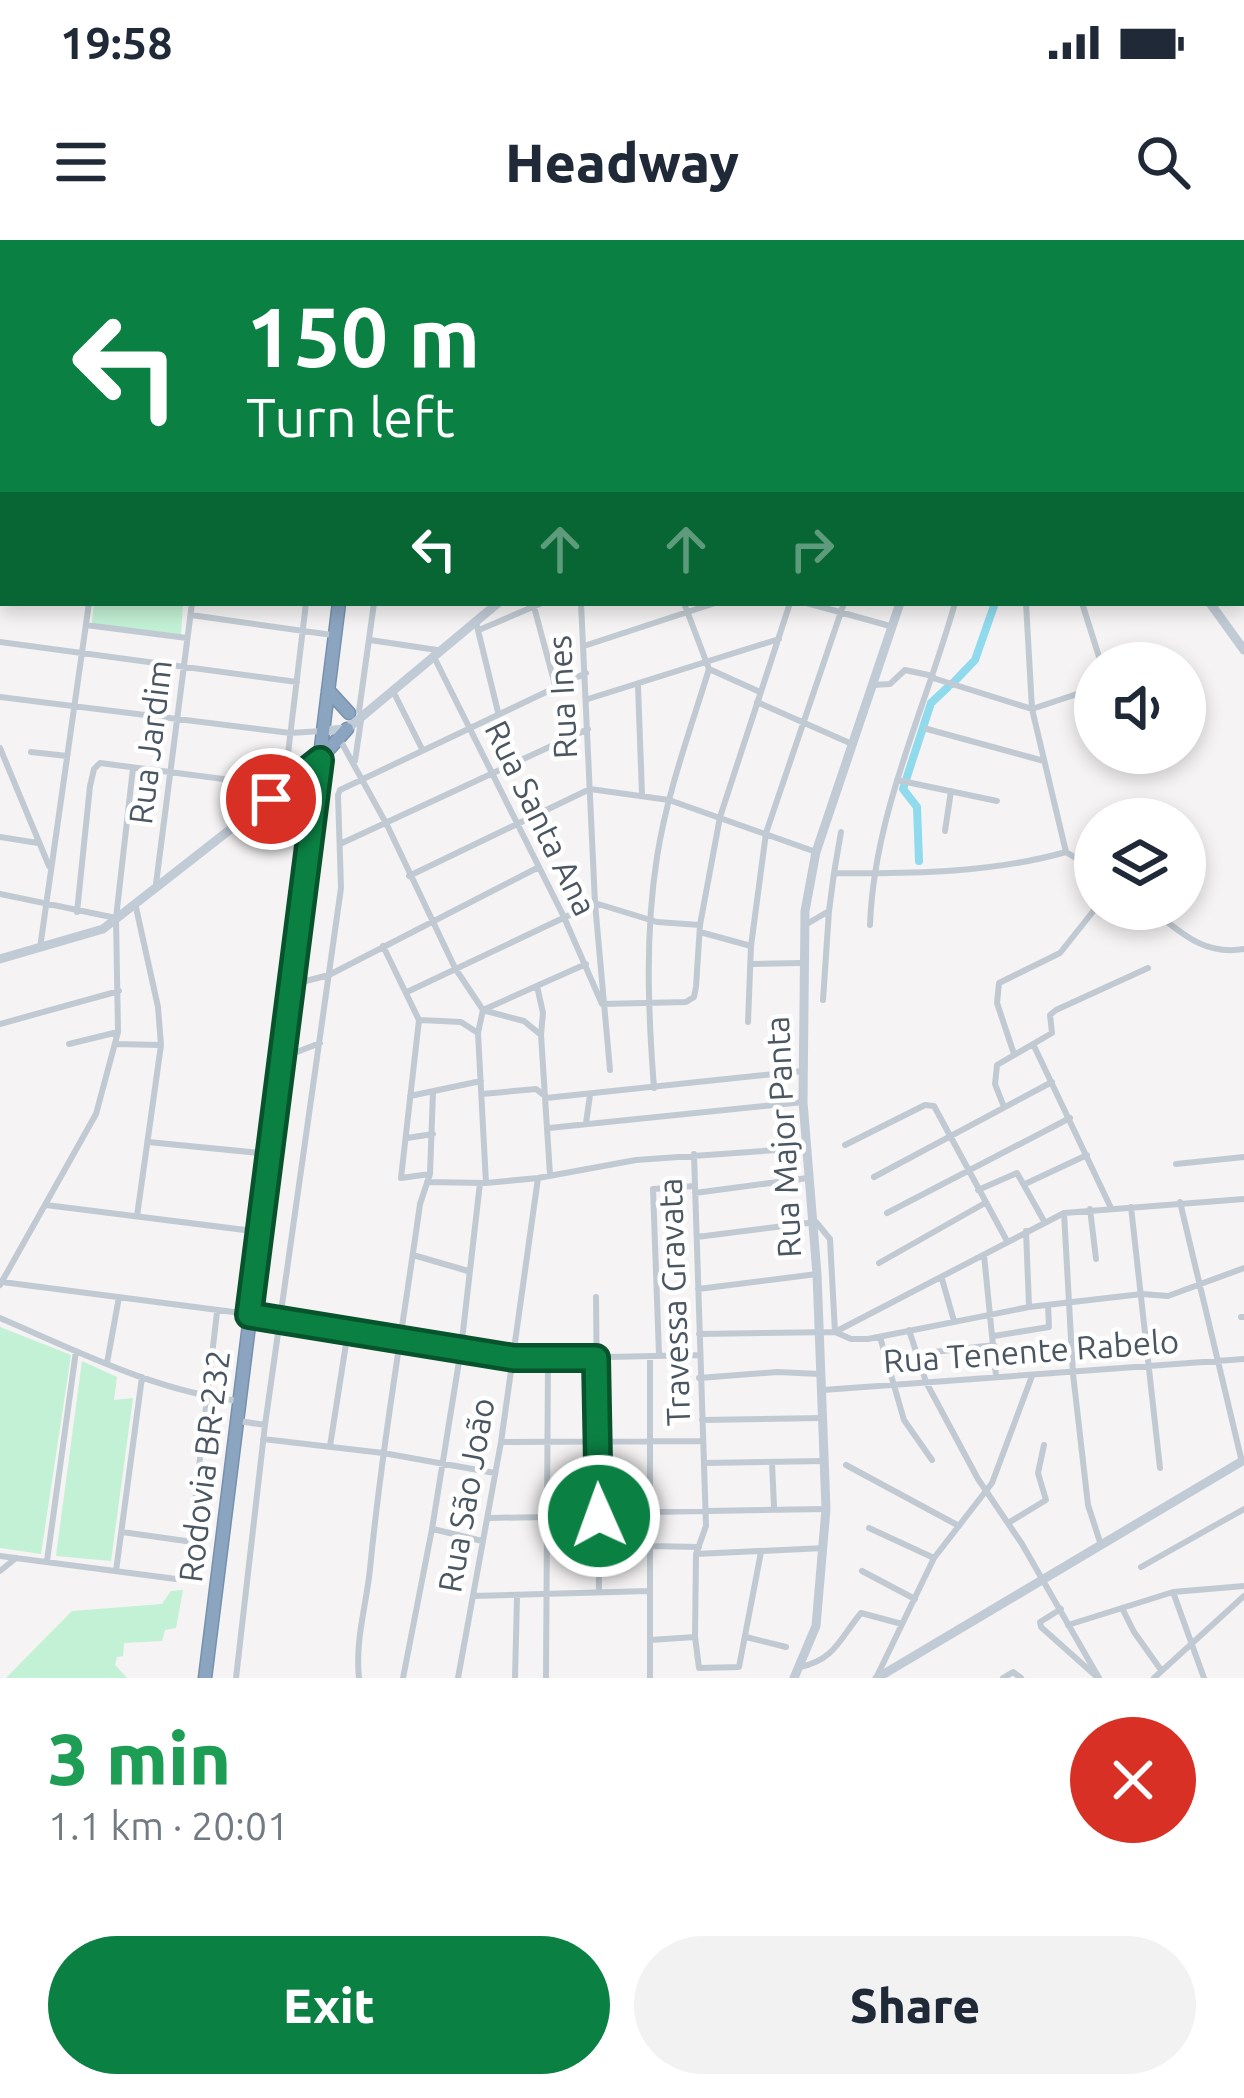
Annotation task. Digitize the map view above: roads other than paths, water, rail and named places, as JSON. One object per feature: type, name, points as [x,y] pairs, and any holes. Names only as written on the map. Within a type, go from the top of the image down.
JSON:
[{"type":"highway","points":[[340,606],[328,690],[360,712]]},
{"type":"highway","name":"Rodovia BR-232","points":[[205,1678],[328,690]]},
{"type":"highway","points":[[320,760],[343,733]]},
{"type":"highway","points":[[208,1658],[214,1678]]},
{"type":"street","points":[[40,948],[88,606]]},
{"type":"street","name":"Rua Jardim","points":[[156,887],[192,606]]},
{"type":"street","points":[[284,787],[306,606]]},
{"type":"street","points":[[354,762],[374,606]]},
{"type":"street","points":[[491,606],[478,626],[498,712]]},
{"type":"street","points":[[343,733],[360,712],[436,653],[478,626],[531,606]]},
{"type":"street","points":[[536,606],[555,685]]},
{"type":"street","name":"Rua Ines","points":[[581,606],[602,1004]]},
{"type":"street","points":[[610,1070],[602,1004],[688,1002],[696,987],[700,929],[720,817],[789,606]]},
{"type":"street","name":"Rua Major Panta","points":[[796,1673],[816,1626],[826,1509],[817,1274],[803,1102],[805,925],[816,852],[899,606]]},
{"type":"street","points":[[870,925],[872,874],[955,606]]},
{"type":"street","points":[[1026,606],[1032,710],[1066,852],[1074,857]]},
{"type":"street","points":[[1083,606],[1094,642]]},
{"type":"street","points":[[1212,606],[1244,650]]},
{"type":"street","points":[[584,646],[686,607],[708,667],[657,853],[649,920],[654,1088]]},
{"type":"street","points":[[748,1022],[751,946],[766,833],[843,608],[890,626]]},
{"type":"street","points":[[190,615],[336,635]]},
{"type":"street","points":[[86,625],[187,638]]},
{"type":"street","points":[[587,700],[708,667],[779,639]]},
{"type":"street","points":[[370,640],[436,653]]},
{"type":"street","points":[[0,642],[297,682]]},
{"type":"street","name":"Rua Santa Ana","points":[[436,653],[602,1004]]},
{"type":"street","points":[[708,667],[760,692]]},
{"type":"street","points":[[872,685],[890,684],[905,670],[1032,710],[1074,695]]},
{"type":"street","points":[[236,1678],[263,1439],[341,888],[338,795],[422,749],[586,673]]},
{"type":"street","points":[[638,686],[642,794]]},
{"type":"street","points":[[392,689],[422,749]]},
{"type":"street","points":[[0,697],[290,733],[360,712]]},
{"type":"street","points":[[757,702],[852,743]]},
{"type":"street","points":[[323,724],[343,733],[455,968],[483,1010],[524,1021],[541,1035]]},
{"type":"street","points":[[340,844],[588,729]]},
{"type":"street","points":[[927,729],[1043,761]]},
{"type":"street","points":[[0,748],[49,866]]},
{"type":"street","points":[[31,752],[67,756]]},
{"type":"street","points":[[0,959],[103,929],[320,760]]},
{"type":"street","points":[[77,912],[97,765],[284,787]]},
{"type":"street","points":[[133,768],[116,918],[115,1044],[96,1114],[1,1283],[249,1315],[514,1358],[700,1354]]},
{"type":"street","points":[[0,776],[12,775]]},
{"type":"street","points":[[903,781],[997,801]]},
{"type":"street","points":[[409,876],[590,789],[669,800],[816,852]]},
{"type":"street","points":[[945,831],[951,791]]},
{"type":"street","points":[[823,1000],[829,910],[841,832]]},
{"type":"street","points":[[0,837],[38,843]]},
{"type":"street","points":[[834,873],[934,872],[1066,852]]},
{"type":"street","points":[[290,985],[329,974],[539,867]]},
{"type":"street","points":[[0,894],[116,918]]},
{"type":"street","points":[[135,903],[158,1007],[160,1045],[136,1216]]},
{"type":"street","points":[[406,992],[595,903],[751,946]]},
{"type":"street","points":[[805,925],[829,910]]},
{"type":"street","points":[[1014,1054],[997,986],[1060,953],[1078,930]]},
{"type":"street","points":[[1177,930],[1207,947],[1244,949]]},
{"type":"street","points":[[383,946],[419,1020],[401,1178],[483,1183],[636,1160],[806,1148]]},
{"type":"street","points":[[751,964],[802,963]]},
{"type":"street","points":[[483,1010],[586,964]]},
{"type":"street","points":[[1004,1107],[995,1084],[997,1065],[1052,1033],[1051,1015],[1056,1010],[1148,968]]},
{"type":"street","points":[[537,986],[543,1013],[550,1175]]},
{"type":"street","points":[[0,1024],[119,991]]},
{"type":"street","points":[[403,1678],[432,1529],[483,1183],[478,1033],[483,1010]]},
{"type":"street","points":[[419,1020],[448,1019],[470,1024],[478,1033]]},
{"type":"street","points":[[69,1044],[118,1032]]},
{"type":"street","points":[[283,1058],[320,1043]]},
{"type":"street","points":[[115,1044],[160,1045]]},
{"type":"street","points":[[1034,1046],[1111,1208]]},
{"type":"street","points":[[482,1094],[536,1089],[546,1098],[590,1095],[803,1071]]},
{"type":"street","points":[[410,1096],[482,1081]]},
{"type":"street","points":[[874,1177],[1052,1082]]},
{"type":"street","points":[[359,1678],[356,1649],[383,1453],[429,1178],[433,1091]]},
{"type":"street","points":[[586,1123],[590,1095]]},
{"type":"street","points":[[549,1128],[803,1102]]},
{"type":"street","points":[[845,1145],[926,1105],[934,1106],[1007,1241]]},
{"type":"street","points":[[887,1213],[1070,1118]]},
{"type":"street","points":[[406,1138],[433,1133]]},
{"type":"street","points":[[148,1142],[270,1154]]},
{"type":"street","name":"Travessa Gravata","points":[[694,1154],[706,1510],[705,1536],[698,1551],[694,1637],[699,1668],[726,1674]]},
{"type":"street","points":[[1023,1180],[1087,1155]]},
{"type":"street","points":[[1176,1164],[1244,1157]]},
{"type":"street","points":[[977,1190],[1011,1174],[1023,1180],[1044,1221]]},
{"type":"street","name":"Rua São João","points":[[458,1678],[501,1442],[538,1178]]},
{"type":"street","points":[[650,1678],[653,1189],[808,1178]]},
{"type":"street","points":[[836,1332],[1064,1213],[1244,1199]]},
{"type":"street","points":[[876,1678],[1243,1462],[1180,1202]]},
{"type":"street","points":[[879,1263],[985,1203]]},
{"type":"street","points":[[46,1205],[261,1232]]},
{"type":"street","points":[[1131,1207],[1160,1468]]},
{"type":"street","points":[[1090,1209],[1096,1259]]},
{"type":"street","points":[[1064,1213],[1073,1373],[1088,1505],[1101,1546]]},
{"type":"street","points":[[697,1237],[812,1220],[830,1239],[836,1332]]},
{"type":"street","points":[[1025,1231],[1029,1306]]},
{"type":"street","points":[[984,1255],[996,1377]]},
{"type":"street","points":[[413,1256],[469,1271]]},
{"type":"street","points":[[699,1334],[820,1331],[850,1339],[880,1337],[1029,1306],[1142,1294],[1168,1296],[1244,1268]]},
{"type":"street","points":[[698,1288],[817,1274]]},
{"type":"street","points":[[942,1279],[954,1321]]},
{"type":"street","points":[[107,1363],[119,1297]]},
{"type":"street","points":[[596,1297],[599,1592]]},
{"type":"street","points":[[917,1354],[1049,1327],[1048,1305]]},
{"type":"street","points":[[0,1556],[176,1579],[188,1571],[217,1312]]},
{"type":"street","points":[[0,1318],[142,1377],[239,1401]]},
{"type":"street","points":[[909,1330],[926,1382],[1099,1678]]},
{"type":"street","points":[[330,1448],[348,1331]]},
{"type":"street","points":[[880,1337],[904,1420],[932,1460]]},
{"type":"street","points":[[47,1561],[76,1351]]},
{"type":"street","points":[[546,1678],[548,1358]]},
{"type":"street","name":"Rua Tenente Rabelo","points":[[820,1390],[1244,1359]]},
{"type":"street","points":[[699,1378],[820,1374]]},
{"type":"street","points":[[876,1678],[934,1558],[987,1492],[1032,1376]]},
{"type":"street","points":[[116,1571],[142,1377]]},
{"type":"street","points":[[702,1420],[823,1418]]},
{"type":"street","points":[[237,1420],[265,1425]]},
{"type":"street","points":[[263,1439],[495,1473]]},
{"type":"street","points":[[501,1442],[703,1442]]},
{"type":"street","points":[[1008,1522],[1046,1500],[1038,1474],[1044,1445]]},
{"type":"street","points":[[704,1463],[825,1461]]},
{"type":"street","points":[[772,1463],[774,1508]]},
{"type":"street","points":[[846,1465],[959,1526]]},
{"type":"street","points":[[650,1512],[826,1509]]},
{"type":"street","points":[[1141,1567],[1244,1509]]},
{"type":"street","points":[[488,1518],[599,1516]]},
{"type":"street","points":[[869,1528],[934,1558]]},
{"type":"street","points":[[432,1529],[482,1540]]},
{"type":"street","points":[[122,1532],[193,1542]]},
{"type":"street","points":[[650,1546],[761,1552],[824,1548]]},
{"type":"street","points":[[726,1674],[737,1669],[761,1552]]},
{"type":"street","points":[[0,1571],[16,1557]]},
{"type":"street","points":[[862,1571],[914,1599]]},
{"type":"street","points":[[1068,1625],[1173,1592],[1244,1586]]},
{"type":"street","points":[[472,1596],[650,1591]]},
{"type":"street","points":[[1173,1592],[1204,1678]]},
{"type":"street","points":[[1154,1678],[1244,1596]]},
{"type":"street","points":[[515,1678],[518,1597]]},
{"type":"street","points":[[1121,1608],[1161,1670]]},
{"type":"street","points":[[1060,1609],[1040,1622],[1041,1627],[1099,1678]]},
{"type":"street","points":[[796,1673],[833,1654],[861,1613],[902,1624]]},
{"type":"street","points":[[650,1640],[694,1637]]},
{"type":"street","points":[[746,1637],[786,1647]]},
{"type":"street","points":[[1003,1678],[1013,1672],[1022,1678]]},
{"type":"waterway","points":[[952,684],[975,660],[994,606]]},
{"type":"waterway","points":[[919,861],[917,807],[903,789],[931,703],[948,687]]}]
